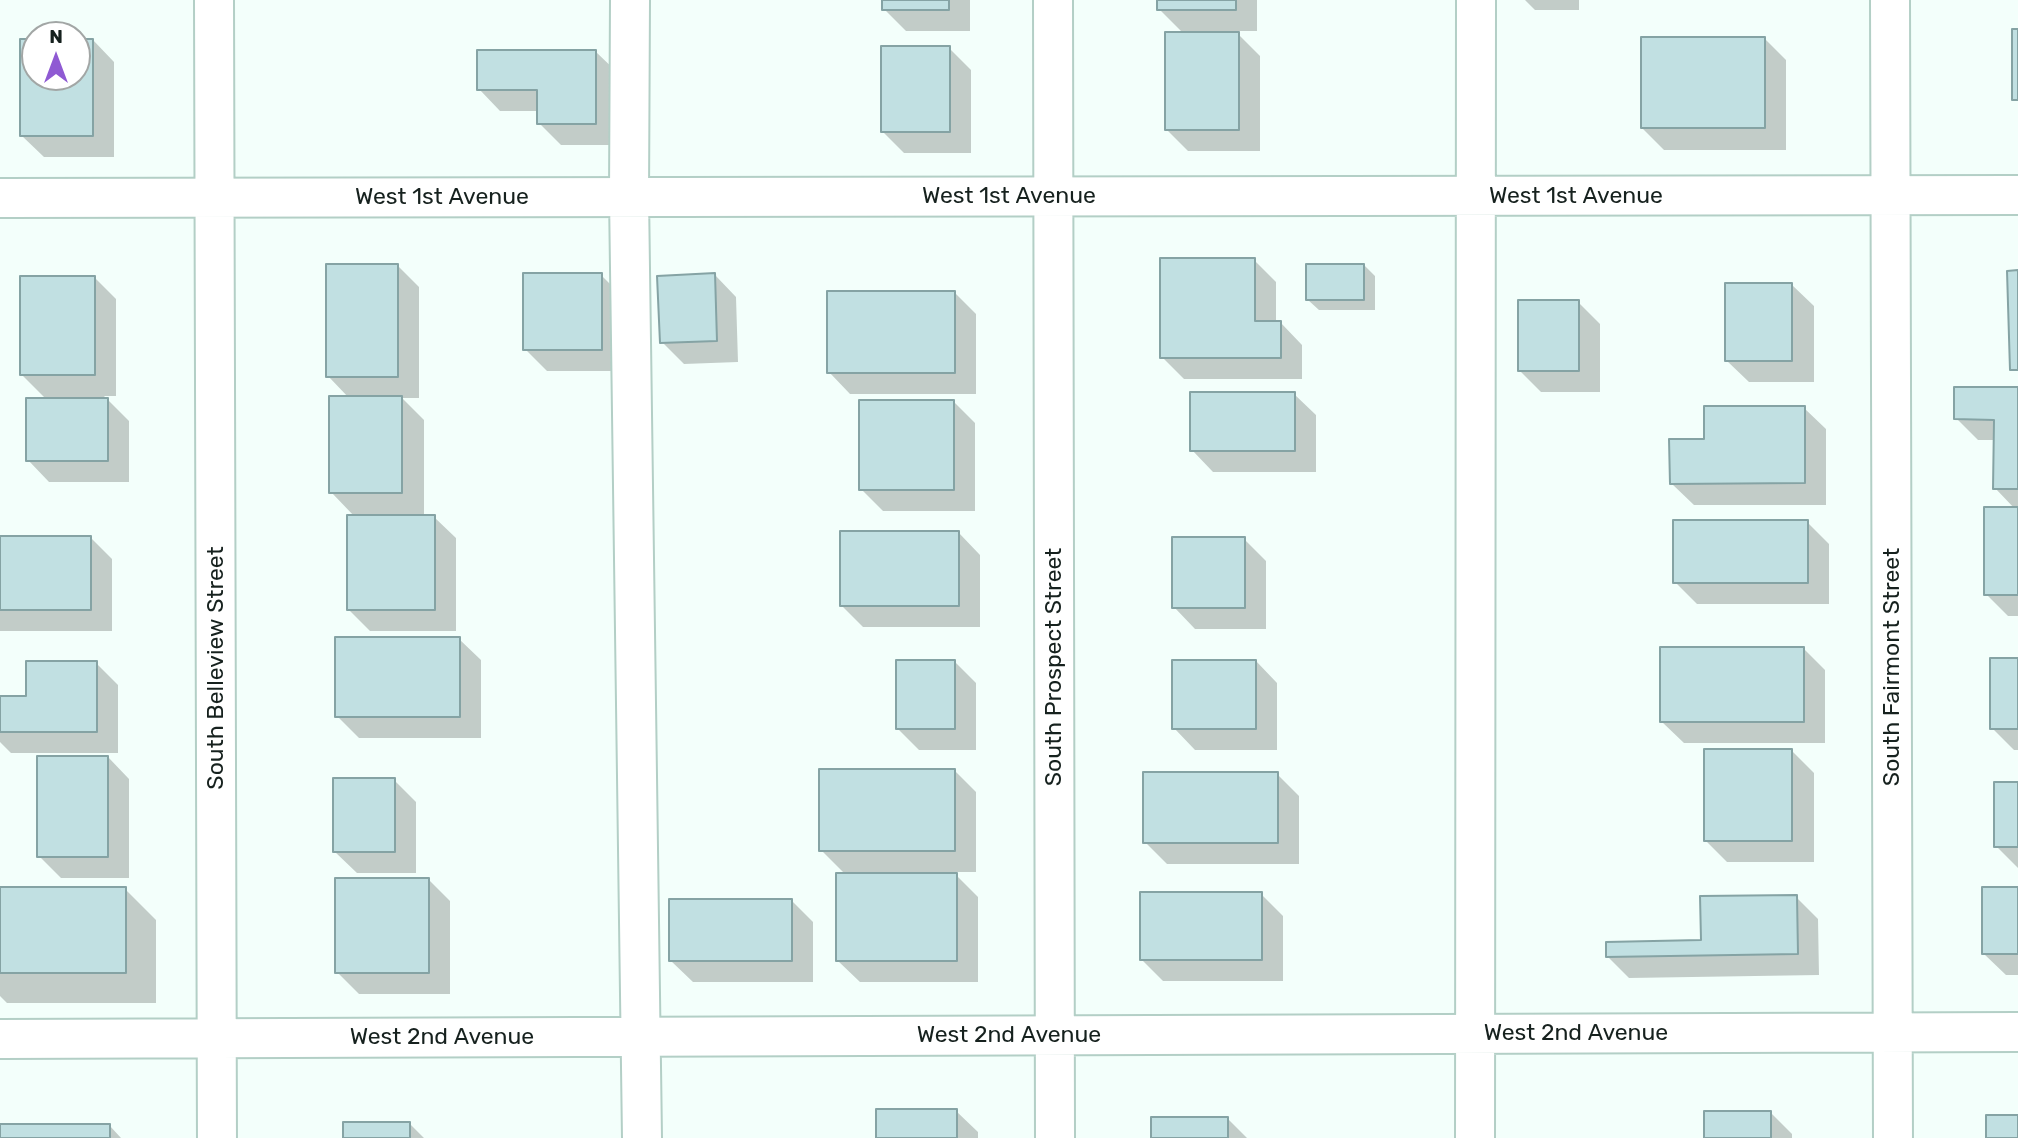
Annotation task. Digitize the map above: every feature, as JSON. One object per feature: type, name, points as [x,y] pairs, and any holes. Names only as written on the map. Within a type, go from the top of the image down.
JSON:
[{"type":"street","name":"South Belleview Street","points":[[214,0],[216,1138]]},
{"type":"street","points":[[630,0],[629,197],[642,1138]]},
{"type":"street","name":"South Prospect Street","points":[[1053,0],[1055,1138]]},
{"type":"street","points":[[1475,1138],[1476,0]]},
{"type":"street","name":"South Fairmont Street","points":[[1890,0],[1893,1138]]},
{"type":"street","name":"West 1st Avenue","points":[[0,198],[2018,195]]},
{"type":"street","name":"West 2nd Avenue","points":[[0,1039],[2018,1031]]},
{"type":"building","points":[[882,0],[949,0],[949,10],[882,10]]},
{"type":"building","points":[[1157,0],[1236,0],[1236,10],[1157,10]]},
{"type":"building","points":[[2012,29],[2018,29],[2018,100],[2012,100]]},
{"type":"building","points":[[1165,32],[1239,32],[1239,130],[1165,130]]},
{"type":"building","points":[[1641,37],[1765,37],[1765,128],[1641,128]]},
{"type":"building","points":[[20,39],[21,91],[91,91],[93,39],[93,136],[20,136]]},
{"type":"building","points":[[881,46],[950,46],[950,132],[881,132]]},
{"type":"building","points":[[477,50],[596,50],[596,124],[537,124],[537,90],[477,90]]},
{"type":"building","points":[[1160,258],[1255,258],[1255,321],[1281,321],[1281,358],[1160,358]]},
{"type":"building","points":[[326,264],[398,264],[398,377],[326,377]]},
{"type":"building","points":[[1306,264],[1364,264],[1364,300],[1306,300]]},
{"type":"building","points":[[2018,270],[2018,370],[2010,370],[2007,271]]},
{"type":"building","points":[[523,273],[602,273],[602,350],[523,350]]},
{"type":"building","points":[[715,273],[717,341],[660,343],[657,276]]},
{"type":"building","points":[[20,276],[95,276],[95,375],[20,375]]},
{"type":"building","points":[[1725,283],[1792,283],[1792,361],[1725,361]]},
{"type":"building","points":[[827,291],[955,291],[955,373],[827,373]]},
{"type":"building","points":[[1518,300],[1579,300],[1579,371],[1518,371]]},
{"type":"building","points":[[1954,387],[2018,387],[2018,489],[1993,489],[1994,420],[1954,419]]},
{"type":"building","points":[[1190,392],[1295,392],[1295,451],[1190,451]]},
{"type":"building","points":[[329,396],[402,396],[402,493],[329,493]]},
{"type":"building","points":[[26,398],[108,398],[108,461],[26,461]]},
{"type":"building","points":[[859,400],[954,400],[954,490],[859,490]]},
{"type":"building","points":[[1704,406],[1805,406],[1805,483],[1670,484],[1669,439],[1704,439]]},
{"type":"building","points":[[1984,507],[2018,507],[2018,595],[1984,595]]},
{"type":"building","points":[[347,515],[435,515],[435,610],[347,610]]},
{"type":"building","points":[[1673,520],[1808,520],[1808,583],[1673,583]]},
{"type":"building","points":[[840,531],[959,531],[959,606],[840,606]]},
{"type":"building","points":[[0,536],[91,536],[91,610],[0,610]]},
{"type":"building","points":[[1172,537],[1245,537],[1245,608],[1172,608]]},
{"type":"building","points":[[335,637],[460,637],[460,717],[335,717]]},
{"type":"building","points":[[1660,647],[1804,647],[1804,722],[1660,722]]},
{"type":"building","points":[[1990,658],[2018,658],[2018,729],[1990,729]]},
{"type":"building","points":[[896,660],[955,660],[955,729],[896,729]]},
{"type":"building","points":[[1172,660],[1256,660],[1256,729],[1172,729]]},
{"type":"building","points":[[26,661],[97,661],[97,732],[0,732],[0,696],[26,696]]},
{"type":"building","points":[[1704,749],[1792,749],[1792,841],[1704,841]]},
{"type":"building","points":[[37,756],[108,756],[108,857],[37,857]]},
{"type":"building","points":[[819,769],[955,769],[955,851],[819,851]]},
{"type":"building","points":[[1143,772],[1278,772],[1278,843],[1143,843]]},
{"type":"building","points":[[333,778],[395,778],[395,852],[333,852]]},
{"type":"building","points":[[1994,782],[2018,782],[2018,847],[1994,847]]},
{"type":"building","points":[[836,873],[957,873],[957,961],[836,961]]},
{"type":"building","points":[[335,878],[429,878],[429,973],[335,973]]},
{"type":"building","points":[[0,887],[126,887],[126,973],[0,973]]},
{"type":"building","points":[[1982,887],[2018,887],[2018,954],[1982,954]]},
{"type":"building","points":[[1140,892],[1262,892],[1262,960],[1140,960]]},
{"type":"building","points":[[1797,895],[1798,954],[1606,957],[1606,942],[1701,940],[1700,896]]},
{"type":"building","points":[[669,899],[792,899],[792,961],[669,961]]},
{"type":"building","points":[[876,1109],[957,1109],[957,1138],[876,1138]]},
{"type":"building","points":[[1704,1111],[1771,1111],[1771,1138],[1704,1138]]},
{"type":"building","points":[[1986,1115],[2018,1115],[2018,1138],[1986,1138]]},
{"type":"building","points":[[1151,1117],[1228,1117],[1228,1138],[1151,1138]]},
{"type":"building","points":[[343,1122],[410,1122],[410,1138],[343,1138]]},
{"type":"building","points":[[0,1124],[110,1124],[110,1138],[0,1138]]}]
